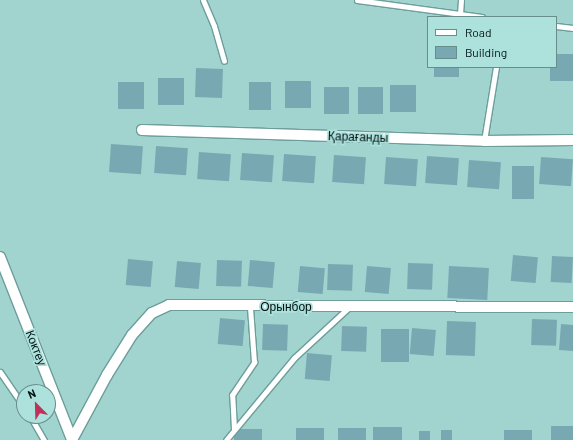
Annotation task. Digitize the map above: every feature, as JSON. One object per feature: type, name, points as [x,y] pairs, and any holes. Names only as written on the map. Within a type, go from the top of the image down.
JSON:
[{"type":"street","name":"Қарағанды","points":[[142,130],[484,141],[573,140]]},
{"type":"street","name":"Коктеу","points":[[0,257],[72,440]]},
{"type":"street","name":"Орынбор","points":[[72,440],[119,355],[132,335],[152,313],[176,303],[250,307],[573,307]]},
{"type":"lane","points":[[203,0],[214,26],[224,61]]},
{"type":"lane","points":[[358,0],[475,16]]},
{"type":"lane","points":[[460,14],[461,0]]},
{"type":"lane","points":[[557,26],[573,28]]},
{"type":"lane","points":[[484,141],[496,68]]},
{"type":"lane","points":[[234,429],[232,395],[254,362],[250,307]]},
{"type":"lane","points":[[226,440],[294,358],[349,307]]},
{"type":"lane","points":[[0,372],[16,395]]},
{"type":"lane","points":[[35,424],[44,440]]},
{"type":"building","points":[[557,54],[573,54],[573,81],[550,81],[550,68],[557,68]]},
{"type":"building","points":[[196,68],[223,69],[222,98],[195,97]]},
{"type":"building","points":[[434,68],[459,68],[459,77],[434,77]]},
{"type":"building","points":[[158,78],[184,78],[184,105],[158,105]]},
{"type":"building","points":[[285,81],[311,81],[311,108],[285,108]]},
{"type":"building","points":[[118,82],[144,82],[144,109],[118,109]]},
{"type":"building","points":[[249,82],[271,82],[271,110],[249,110]]},
{"type":"building","points":[[390,85],[416,85],[416,112],[390,112]]},
{"type":"building","points":[[324,87],[349,87],[349,114],[324,114]]},
{"type":"building","points":[[358,87],[383,87],[383,114],[358,114]]},
{"type":"building","points":[[111,144],[143,146],[141,174],[109,172]]},
{"type":"building","points":[[156,146],[188,148],[186,175],[154,173]]},
{"type":"building","points":[[199,152],[231,154],[229,181],[197,179]]},
{"type":"building","points":[[242,153],[274,155],[272,182],[240,180]]},
{"type":"building","points":[[284,154],[316,156],[314,183],[282,181]]},
{"type":"building","points":[[334,155],[366,157],[364,184],[332,182]]},
{"type":"building","points":[[427,156],[459,158],[457,185],[425,183]]},
{"type":"building","points":[[386,157],[418,159],[416,186],[384,184]]},
{"type":"building","points":[[541,157],[573,159],[571,186],[539,184]]},
{"type":"building","points":[[469,160],[501,162],[499,189],[467,187]]},
{"type":"building","points":[[512,166],[534,166],[534,199],[512,199]]},
{"type":"building","points":[[513,255],[538,257],[536,283],[511,281]]},
{"type":"building","points":[[552,256],[573,257],[572,283],[551,282]]},
{"type":"building","points":[[128,259],[153,261],[151,287],[126,285]]},
{"type":"building","points":[[217,260],[242,261],[241,287],[216,286]]},
{"type":"building","points":[[250,260],[275,262],[273,288],[248,286]]},
{"type":"building","points":[[177,261],[201,263],[199,289],[175,287]]},
{"type":"building","points":[[408,263],[433,264],[432,290],[407,289]]},
{"type":"building","points":[[328,264],[353,265],[352,291],[327,290]]},
{"type":"building","points":[[300,266],[325,268],[323,294],[298,292]]},
{"type":"building","points":[[367,266],[391,268],[389,294],[365,292]]},
{"type":"building","points":[[449,266],[489,268],[487,300],[447,298]]},
{"type":"building","points":[[220,318],[245,320],[243,346],[218,344]]},
{"type":"building","points":[[532,319],[557,320],[556,346],[531,345]]},
{"type":"building","points":[[447,321],[476,322],[475,356],[446,355]]},
{"type":"building","points":[[263,324],[288,325],[287,351],[262,350]]},
{"type":"building","points":[[561,324],[573,325],[573,351],[559,350]]},
{"type":"building","points":[[342,326],[367,327],[366,352],[341,351]]},
{"type":"building","points":[[412,328],[436,330],[434,356],[410,354]]},
{"type":"building","points":[[381,329],[409,329],[409,362],[381,362]]},
{"type":"building","points":[[307,353],[332,355],[330,381],[305,379]]},
{"type":"building","points":[[551,426],[573,426],[573,440],[551,440]]},
{"type":"building","points":[[373,427],[402,427],[402,440],[373,440]]},
{"type":"building","points":[[296,428],[324,428],[324,440],[296,440]]},
{"type":"building","points":[[338,428],[366,428],[366,440],[338,440]]},
{"type":"building","points":[[234,429],[262,429],[262,440],[234,440]]},
{"type":"building","points":[[441,430],[452,430],[452,440],[441,440]]},
{"type":"building","points":[[504,430],[532,430],[532,440],[504,440]]},
{"type":"building","points":[[419,431],[430,431],[430,440],[419,440]]}]
